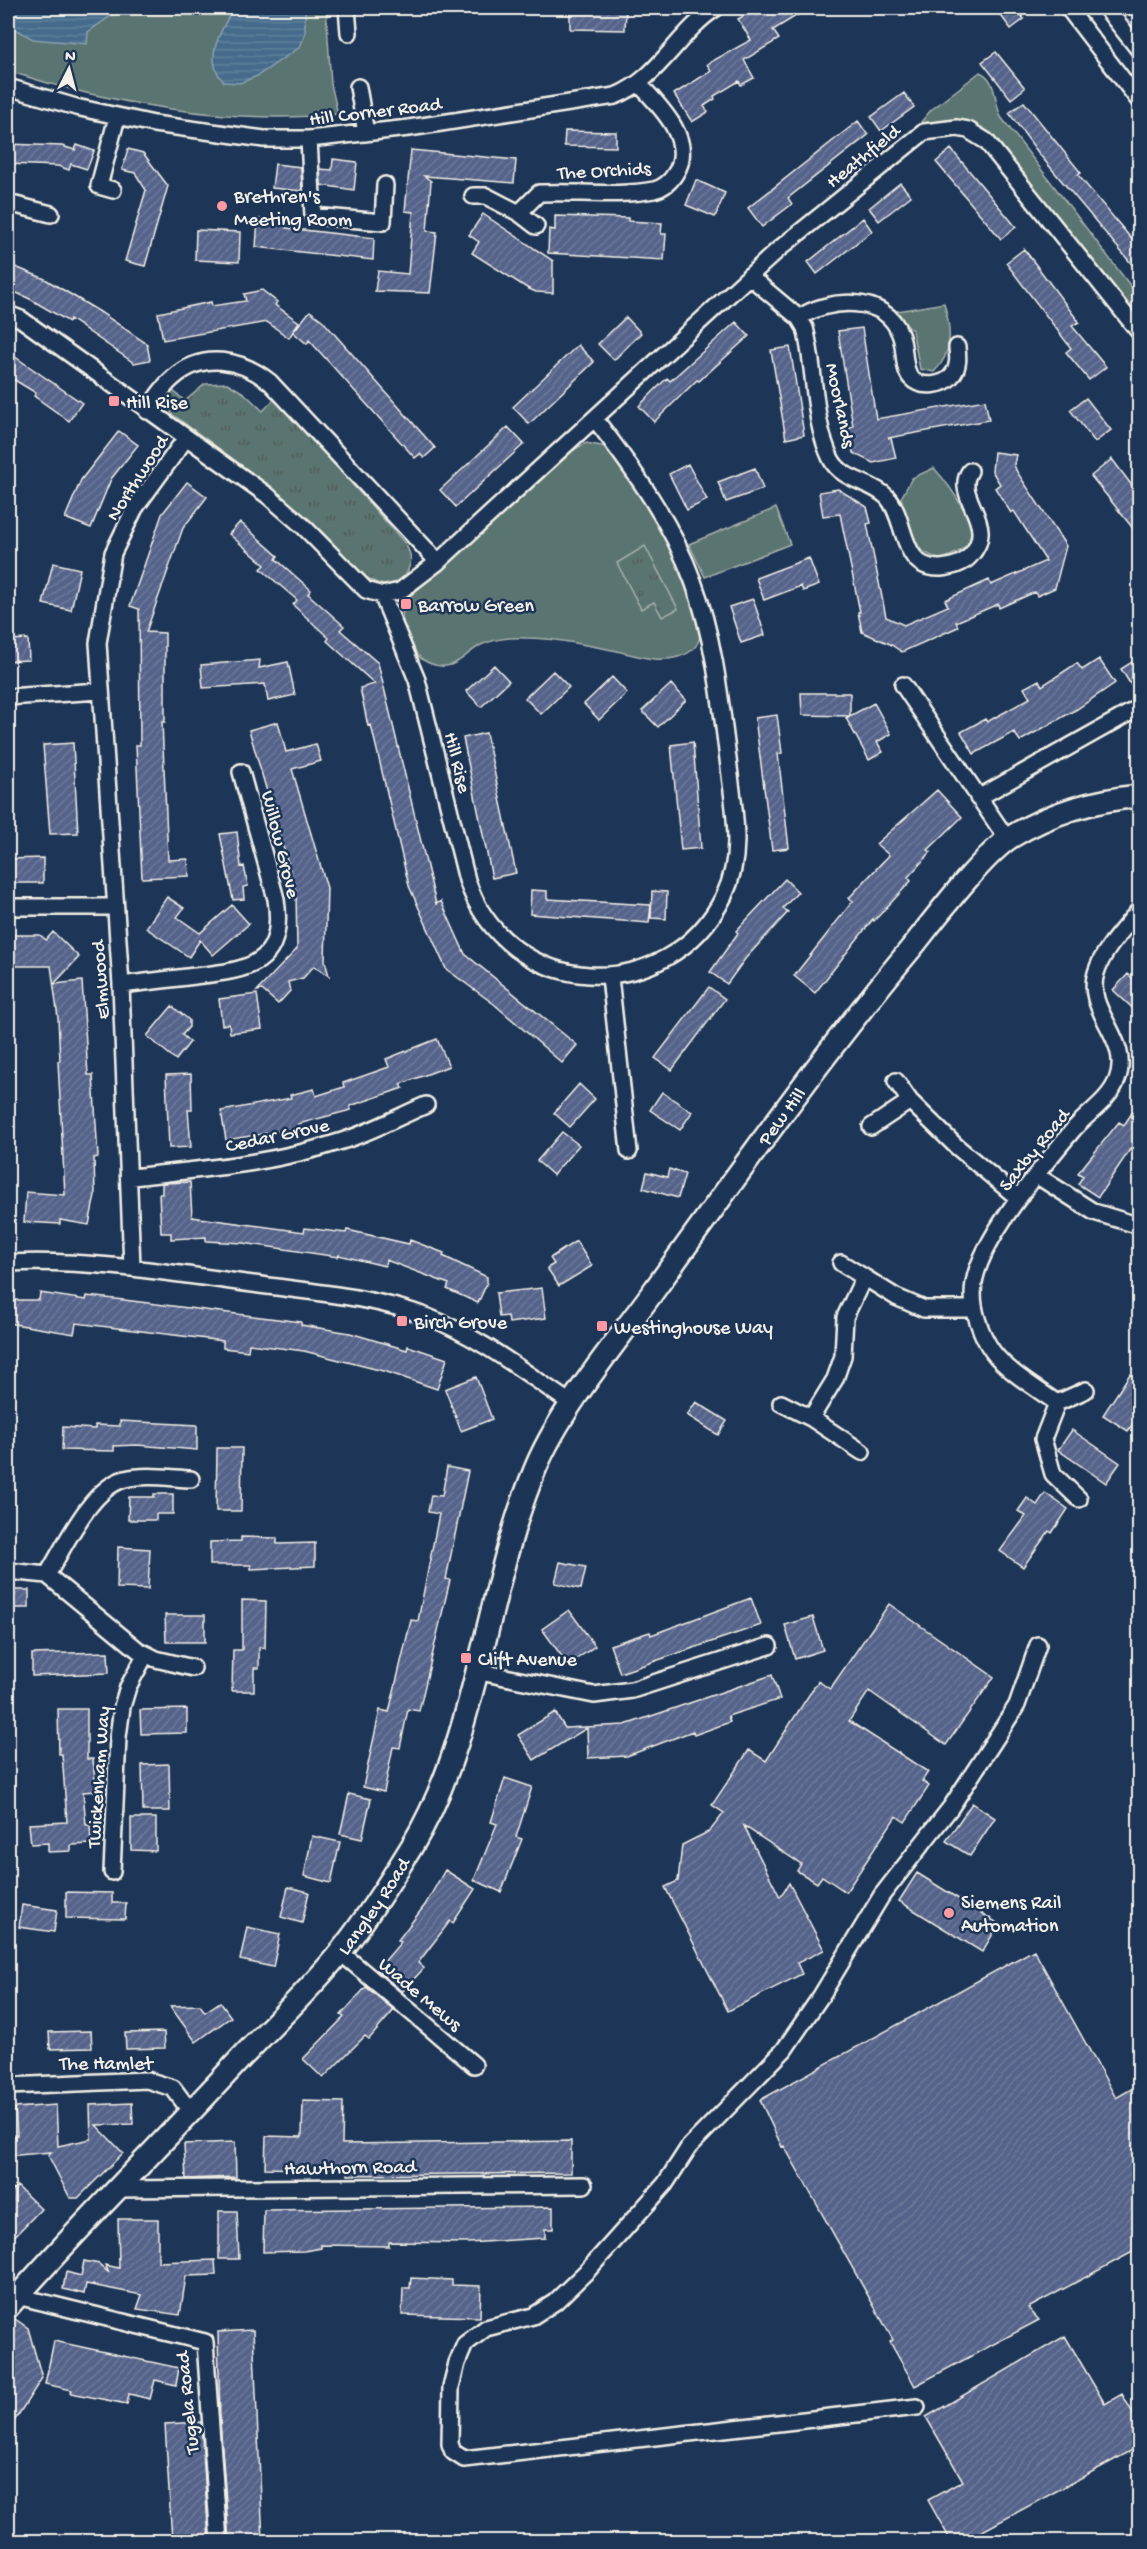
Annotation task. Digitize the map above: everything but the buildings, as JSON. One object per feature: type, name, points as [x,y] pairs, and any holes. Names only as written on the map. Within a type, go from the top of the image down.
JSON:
[{"type":"main road","name":"Pew Hill","points":[[572,1404],[595,1368],[788,1104],[865,1003],[974,873],[1007,839],[1058,814],[1088,803],[1140,796]]},
{"type":"main road","name":"Langley Road","points":[[12,2301],[340,1952],[415,1841],[448,1773],[511,1537],[537,1463],[572,1404]]},
{"type":"street","points":[[347,8],[349,33]]},
{"type":"street","name":"Hill Corner Road","points":[[8,87],[117,117],[232,136],[309,139],[366,133],[596,101],[624,93],[639,84],[679,40],[716,8]]},
{"type":"street","points":[[1106,8],[1140,51]]},
{"type":"street","points":[[1073,9],[1140,102]]},
{"type":"street","name":"The Orchids","points":[[519,213],[538,193],[624,193],[655,189],[666,185],[680,165],[681,143],[672,124],[639,84]]},
{"type":"street","points":[[358,87],[366,133]]},
{"type":"street","points":[[113,190],[99,186],[117,117]]},
{"type":"street","name":"Heathfield","points":[[595,419],[749,276],[825,211],[924,132],[957,128],[968,130],[987,141],[1140,333]]},
{"type":"street","points":[[309,139],[313,216],[383,222],[385,185]]},
{"type":"street","points":[[472,196],[486,196],[519,213],[536,226]]},
{"type":"street","points":[[8,203],[51,214]]},
{"type":"street","points":[[749,276],[799,318],[819,308],[841,303],[864,306],[881,312],[898,328],[907,370],[912,379],[921,384],[937,384],[950,379],[956,368],[957,347]]},
{"type":"street","points":[[8,314],[21,319],[147,411],[236,471],[286,511],[366,590],[382,595],[405,588],[438,562],[595,419]]},
{"type":"street","name":"Moorlands","points":[[799,318],[807,335],[824,434],[832,461],[844,473],[886,496],[896,514],[909,549],[923,564],[938,568],[955,566],[971,555],[977,545],[980,533],[979,520],[965,489],[965,480],[970,471]]},
{"type":"street","points":[[147,411],[171,378],[184,370],[212,361],[225,360],[246,366],[270,382],[438,562]]},
{"type":"street","name":"Hill Rise","points":[[382,595],[417,680],[462,865],[476,904],[500,936],[523,952],[564,971],[588,976],[610,977],[637,971],[677,952],[710,921],[725,895],[735,861],[737,833],[713,660],[700,600],[678,547],[649,493],[595,419]]},
{"type":"street","name":"Northwood","points":[[98,643],[113,553],[135,508],[186,438]]},
{"type":"street","name":"Elmwood","points":[[98,643],[122,985],[131,1177],[132,1267]]},
{"type":"street","points":[[903,685],[1007,839]]},
{"type":"street","points":[[8,697],[100,691]]},
{"type":"street","points":[[978,798],[1140,707]]},
{"type":"street","name":"Willow Grove","points":[[122,985],[241,971],[257,963],[267,952],[276,930],[276,899],[241,772]]},
{"type":"street","points":[[8,907],[116,907]]},
{"type":"street","name":"Saxby Road","points":[[1057,1403],[993,1353],[974,1309],[974,1283],[980,1266],[1018,1198],[1116,1082],[1120,1051],[1094,998],[1095,975],[1106,953],[1140,909]]},
{"type":"street","points":[[610,977],[629,1151]]},
{"type":"street","points":[[896,1081],[910,1101],[956,1146],[1018,1198]]},
{"type":"street","points":[[871,1127],[910,1101]]},
{"type":"street","name":"Cedar Grove","points":[[131,1177],[231,1166],[294,1155],[344,1141],[426,1105]]},
{"type":"street","points":[[1036,1175],[1094,1212],[1140,1226]]},
{"type":"street","points":[[8,1263],[132,1267],[338,1295],[402,1308],[455,1329],[480,1343],[572,1404]]},
{"type":"street","points":[[841,1263],[896,1297],[924,1309],[974,1309]]},
{"type":"street","points":[[811,1418],[835,1379],[843,1356],[845,1317],[864,1277]]},
{"type":"street","points":[[1080,1499],[1053,1474],[1043,1439],[1057,1403],[1086,1390]]},
{"type":"street","points":[[781,1403],[811,1418],[862,1452]]},
{"type":"street","points":[[47,1575],[97,1496],[109,1486],[134,1478],[190,1479]]},
{"type":"street","points":[[8,1571],[47,1575],[129,1644],[146,1654],[193,1668]]},
{"type":"street","points":[[917,2407],[464,2459],[453,2452],[450,2444],[451,2387],[465,2344],[486,2328],[532,2316],[555,2302],[588,2270],[665,2184],[689,2147],[784,2050],[821,1996],[882,1895],[951,1807],[1017,1705],[1038,1645]]},
{"type":"street","points":[[475,1671],[594,1695],[613,1694],[769,1646]]},
{"type":"street","name":"Twickenham Way","points":[[112,1872],[118,1737],[122,1707],[128,1688],[146,1654]]},
{"type":"street","name":"Wade Mews","points":[[340,1952],[474,2066]]},
{"type":"street","name":"The Hamlet","points":[[8,2086],[147,2080],[173,2088],[191,2112]]},
{"type":"street","name":"Hawthorn Road","points":[[116,2189],[584,2185]]},
{"type":"street","name":"Tugela Road","points":[[12,2301],[204,2342],[219,2541]]},
{"type":"green space","points":[[8,8],[326,8],[331,84],[338,114],[256,117],[171,109],[87,93],[8,71]]},
{"type":"green space","points":[[980,72],[992,85],[1001,117],[1139,297],[1139,323],[994,136],[970,123],[952,121],[925,126],[921,122],[931,110]]},
{"type":"green space","points":[[944,303],[949,331],[945,357],[934,372],[920,369],[912,330],[892,312]]},
{"type":"green space","points":[[227,383],[244,393],[263,411],[275,398],[404,542],[411,560],[401,580],[392,585],[382,585],[361,573],[302,514],[248,470],[172,414],[166,400],[172,390],[185,401],[205,384]]},
{"type":"green space","name":"Barrow Green","points":[[586,443],[606,447],[618,461],[650,508],[666,537],[692,595],[699,618],[700,636],[695,647],[682,656],[660,659],[566,642],[514,638],[481,645],[452,665],[438,666],[422,659],[410,645],[406,636],[402,618],[405,601],[568,453]]},
{"type":"green space","points":[[934,468],[947,483],[964,510],[971,529],[969,543],[964,548],[939,560],[917,548],[901,498],[912,478]]},
{"type":"green space","points":[[776,508],[790,544],[705,577],[689,544]]},
{"type":"green space","points":[[645,546],[678,609],[662,617],[654,602],[641,609],[617,563]]},
{"type":"water","points":[[8,8],[122,8],[88,32],[87,44],[33,39],[8,25]]},
{"type":"water","points":[[233,8],[305,8],[305,34],[300,47],[257,76],[240,83],[224,82],[214,64],[214,55],[219,36]]},
{"type":"place","name":"Brethren's Meeting Room","points":[[222,206]]},
{"type":"place","name":"Hill Rise","points":[[114,401]]},
{"type":"place","name":"Barrow Green","points":[[406,604]]},
{"type":"place","name":"Birch Grove","points":[[402,1321]]},
{"type":"place","name":"Westinghouse Way","points":[[602,1326]]},
{"type":"place","name":"Clift Avenue","points":[[466,1658]]},
{"type":"place","name":"Siemens Rail Automation","points":[[949,1913]]}]
